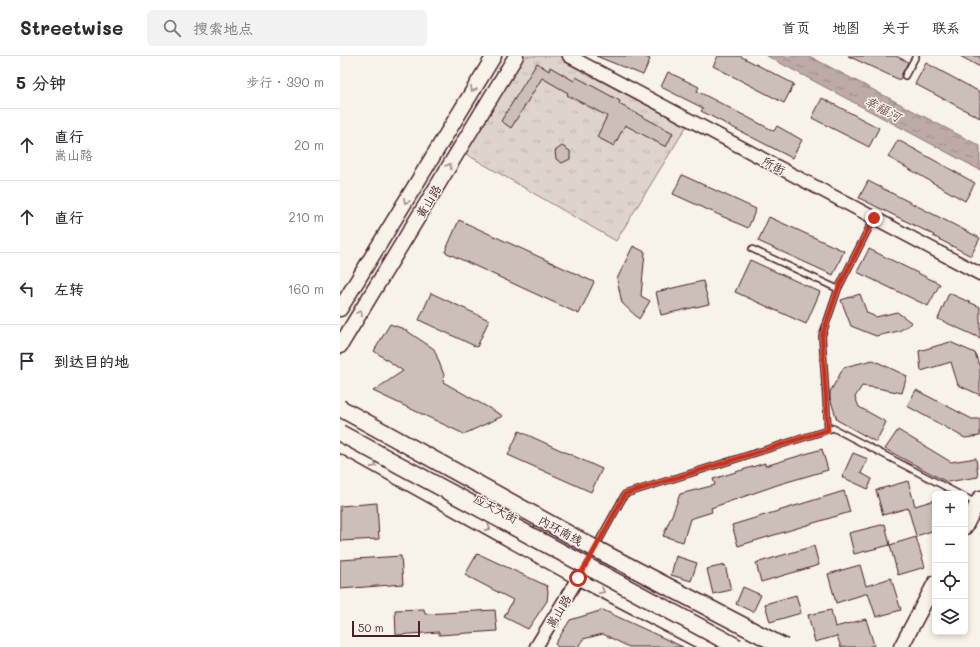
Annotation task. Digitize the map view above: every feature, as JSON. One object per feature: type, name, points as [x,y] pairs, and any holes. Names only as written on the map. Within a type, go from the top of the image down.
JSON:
[{"type":"highway","name":"内环南线","points":[[340,408],[594,548],[784,647]]},
{"type":"highway","name":"内环南线","points":[[340,433],[737,647]]},
{"type":"main road","name":"黄山路","points":[[340,310],[494,56]]},
{"type":"main road","name":"黄山路","points":[[340,346],[516,56]]},
{"type":"main road","name":"应天大街","points":[[340,415],[591,556],[758,647]]},
{"type":"main road","name":"应天大街","points":[[340,424],[591,556],[774,647]]},
{"type":"main road","points":[[968,518],[974,500]]},
{"type":"main road","points":[[901,647],[932,589]]},
{"type":"street","name":"所街","points":[[569,56],[980,274]]},
{"type":"street","name":"应天大街","points":[[340,399],[584,536],[591,556]]},
{"type":"street","name":"应天大街","points":[[340,446],[578,578],[709,647]]},
{"type":"street","name":"嵩山路","points":[[536,647],[591,556]]},
{"type":"lane","points":[[905,76],[916,56]]},
{"type":"lane","points":[[828,430],[822,336],[838,289],[874,218]]},
{"type":"lane","points":[[752,248],[838,289]]},
{"type":"lane","points":[[591,556],[625,494],[833,428],[953,491]]},
{"type":"green space","points":[[516,56],[570,56],[691,119],[616,241],[459,150]]},
{"type":"water","name":"幸福河","points":[[767,56],[809,56],[980,146],[980,170]]},
{"type":"building","points":[[596,56],[643,56],[650,59],[643,75]]},
{"type":"building","points":[[718,56],[740,56],[794,84],[784,103],[713,66]]},
{"type":"building","points":[[848,56],[896,56],[908,62],[900,80]]},
{"type":"building","points":[[960,56],[980,56],[980,67]]},
{"type":"building","points":[[537,63],[549,71],[550,67],[574,81],[576,77],[620,101],[619,104],[673,133],[666,147],[625,125],[614,146],[597,137],[607,116],[567,95],[568,93],[542,78],[511,128],[501,121]]},
{"type":"building","points":[[926,63],[980,92],[980,118],[915,84]]},
{"type":"building","points":[[668,72],[699,87],[697,91],[774,131],[777,126],[802,140],[792,158],[701,111],[703,108],[661,87]]},
{"type":"building","points":[[822,98],[879,128],[869,147],[812,118]]},
{"type":"building","points":[[898,140],[975,183],[965,201],[888,157]]},
{"type":"building","points":[[562,146],[570,151],[570,159],[562,163],[556,159],[555,151]]},
{"type":"building","points":[[682,175],[756,209],[748,228],[673,194]]},
{"type":"building","points":[[868,181],[980,238],[971,256],[933,236],[934,235],[859,198]]},
{"type":"building","points":[[769,217],[844,251],[833,275],[758,241]]},
{"type":"building","points":[[459,220],[594,282],[579,314],[445,252]]},
{"type":"building","points":[[633,246],[645,252],[641,296],[650,301],[639,319],[622,303],[617,279]]},
{"type":"building","points":[[869,249],[940,284],[928,306],[857,272]]},
{"type":"building","points":[[750,260],[820,292],[806,324],[735,292]]},
{"type":"building","points":[[703,281],[709,304],[661,315],[656,292]]},
{"type":"building","points":[[431,293],[489,320],[477,347],[419,320]]},
{"type":"building","points":[[949,293],[980,307],[980,338],[938,319]]},
{"type":"building","points":[[860,294],[867,313],[876,317],[897,312],[912,323],[899,331],[876,336],[851,326],[841,300]]},
{"type":"building","points":[[390,324],[404,329],[434,349],[444,375],[443,382],[503,416],[464,434],[373,391],[403,371],[374,351]]},
{"type":"building","points":[[950,342],[975,353],[980,368],[980,395],[958,385],[951,362],[921,371],[919,351]]},
{"type":"building","points":[[873,360],[907,376],[902,393],[862,386],[855,397],[859,407],[886,422],[876,442],[837,420],[830,398],[830,392],[844,367]]},
{"type":"building","points":[[916,390],[972,419],[980,419],[980,436],[965,438],[907,406]]},
{"type":"building","points":[[898,430],[951,462],[976,458],[978,477],[947,482],[885,449]]},
{"type":"building","points":[[519,431],[602,469],[591,492],[508,455]]},
{"type":"building","points":[[822,449],[828,470],[780,484],[711,508],[712,512],[690,519],[683,542],[663,536],[680,494],[715,485],[713,479],[765,463],[765,466]]},
{"type":"building","points":[[853,453],[868,459],[861,473],[872,479],[868,489],[842,477]]},
{"type":"building","points":[[908,481],[915,506],[932,501],[932,531],[916,536],[908,508],[883,515],[876,490]]},
{"type":"building","points":[[844,491],[850,512],[738,546],[732,525]]},
{"type":"building","points":[[377,503],[379,539],[340,541],[340,506]]},
{"type":"building","points":[[885,524],[890,545],[854,554],[849,533]]},
{"type":"building","points":[[916,537],[925,567],[898,575],[890,545]]},
{"type":"building","points":[[814,546],[819,565],[761,582],[756,563]]},
{"type":"building","points":[[477,554],[547,586],[547,601],[528,629],[504,617],[513,600],[465,575]]},
{"type":"building","points":[[401,556],[403,584],[340,589],[340,560]]},
{"type":"building","points":[[676,556],[697,563],[691,581],[671,575]]},
{"type":"building","points":[[725,565],[731,590],[713,594],[707,569]]},
{"type":"building","points":[[860,565],[866,586],[891,578],[901,610],[876,617],[868,593],[836,603],[828,574]]},
{"type":"building","points":[[743,587],[761,595],[753,612],[736,604]]},
{"type":"building","points":[[796,595],[801,613],[770,622],[765,604]]},
{"type":"building","points":[[424,609],[425,614],[495,610],[497,631],[439,635],[439,632],[396,635],[395,610]]},
{"type":"building","points":[[603,610],[683,647],[629,647],[603,634],[583,639],[578,647],[558,647],[555,644],[570,620]]},
{"type":"building","points":[[831,610],[835,627],[866,619],[874,645],[868,647],[841,647],[837,636],[815,642],[808,615]]},
{"type":"route","points":[[578,578],[625,494],[828,430],[822,336],[838,289],[874,218]]}]
